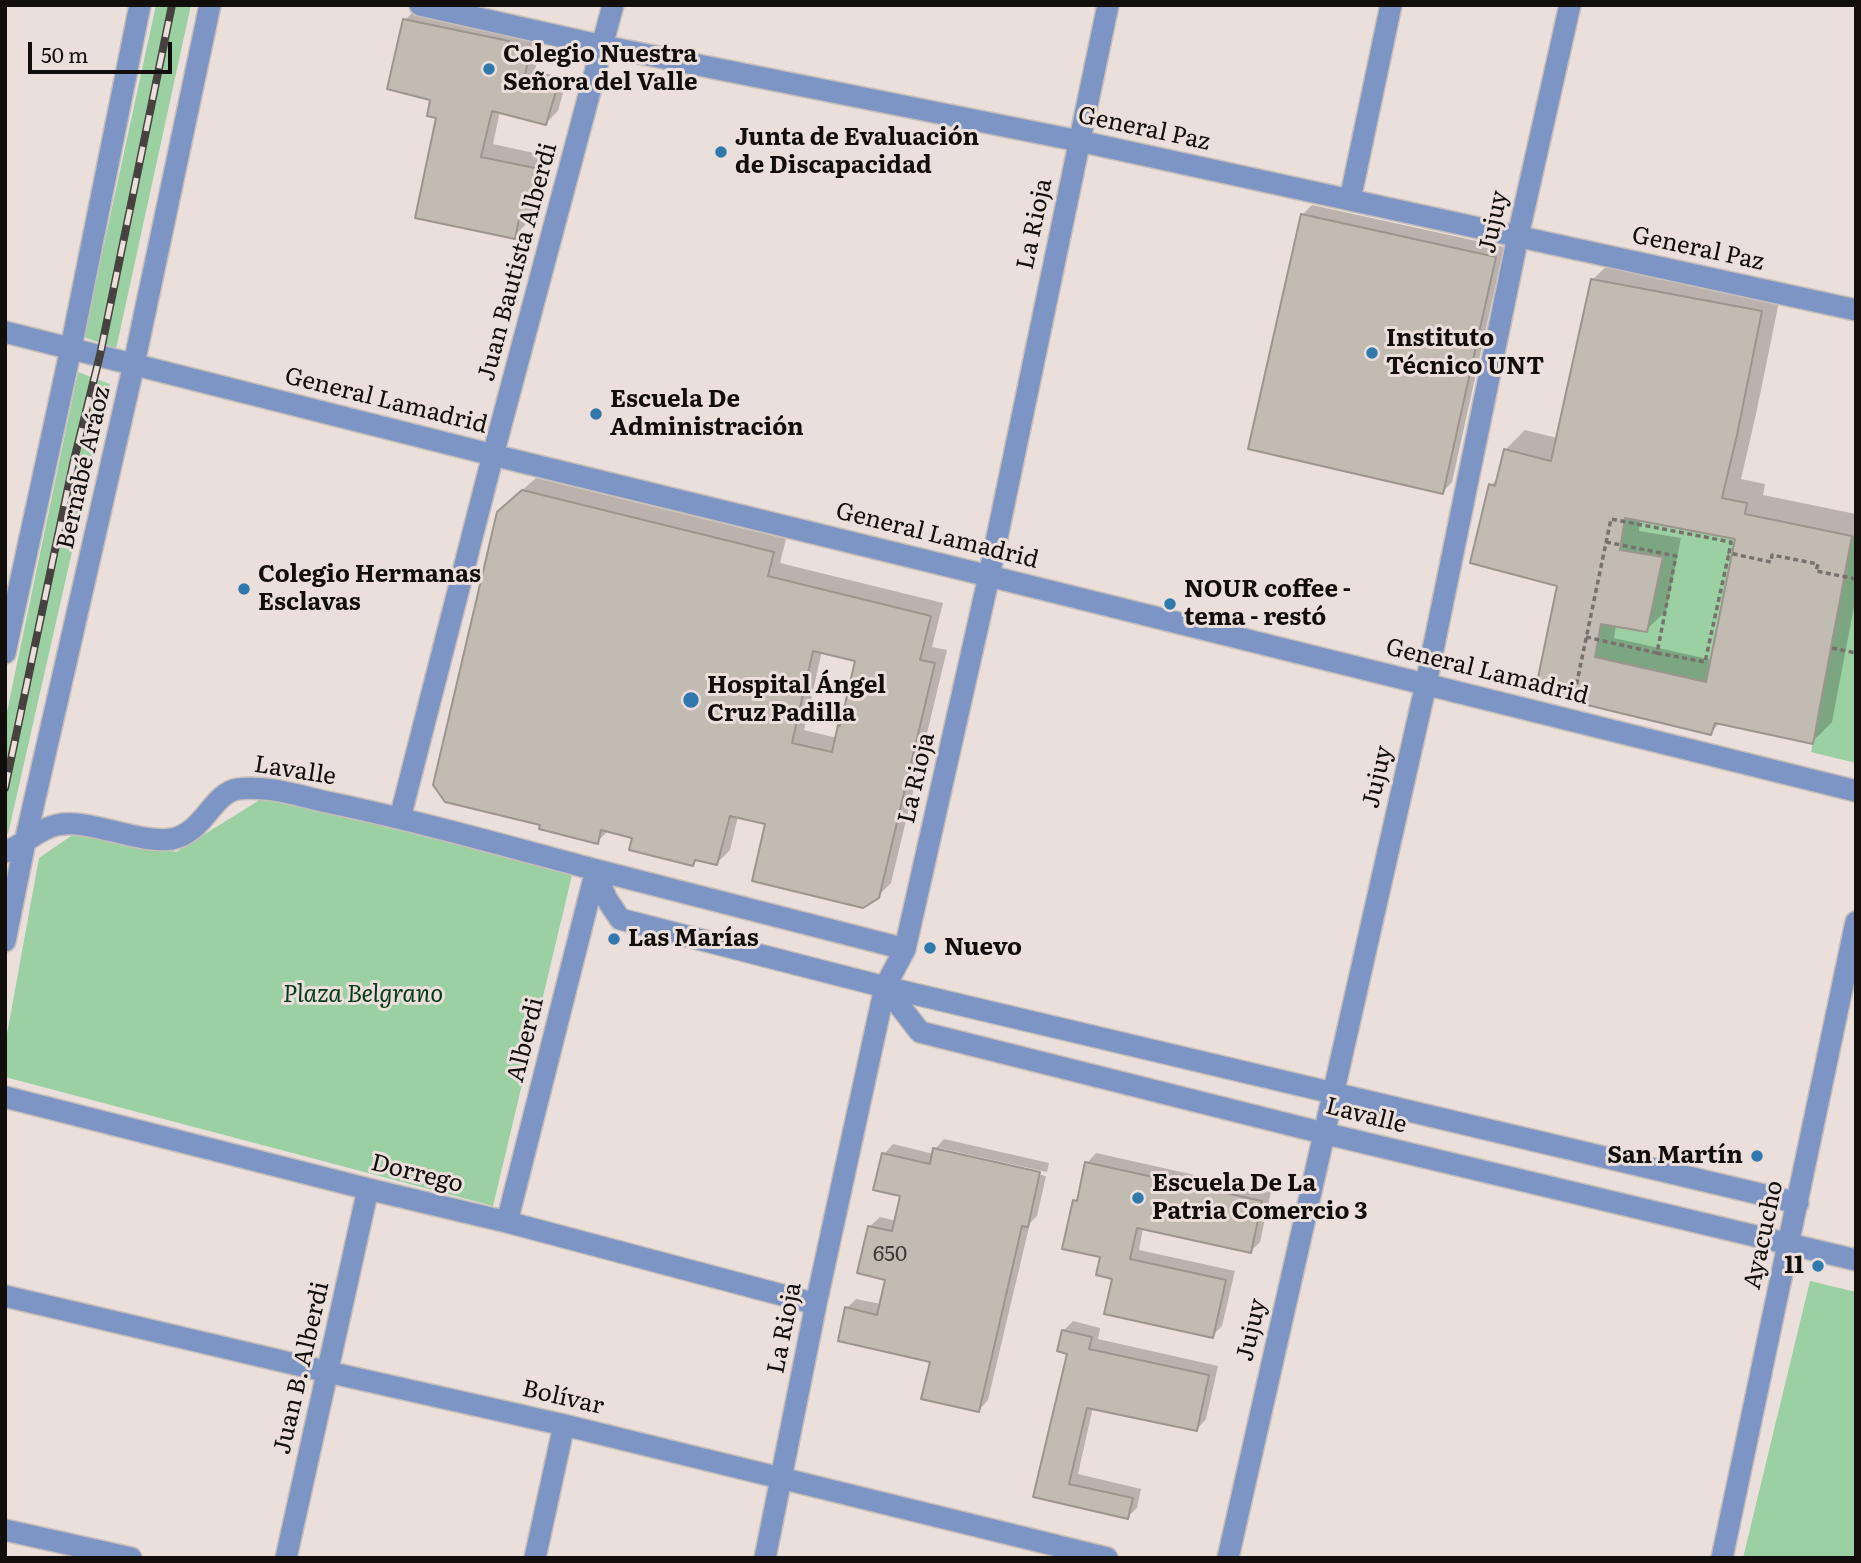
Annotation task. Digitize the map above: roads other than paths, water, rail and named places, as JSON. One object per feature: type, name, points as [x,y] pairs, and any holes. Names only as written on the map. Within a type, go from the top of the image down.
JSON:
[{"type":"street","name":"Bernabé Aráoz","points":[[5,653],[10,610],[71,348],[141,5]]},
{"type":"street","name":"Bernabé Aráoz","points":[[5,941],[134,364],[210,5]]},
{"type":"street","name":"General Paz","points":[[420,5],[603,46],[1079,141],[1856,310]]},
{"type":"street","name":"Juan Bautista Alberdi","points":[[400,818],[613,5]]},
{"type":"street","name":"La Rioja","points":[[765,1558],[816,1304],[886,987],[905,949],[989,576],[1108,5]]},
{"type":"street","points":[[1350,200],[1391,5]]},
{"type":"street","name":"Jujuy","points":[[1228,1558],[1426,684],[1518,236],[1570,5]]},
{"type":"street","name":"General Lamadrid","points":[[5,332],[493,456],[1856,791]]},
{"type":"street","name":"Lavalle","points":[[5,852],[54,825],[70,823],[158,840],[175,838],[195,829],[218,801],[235,789],[262,788],[400,818],[905,949]]},
{"type":"street","name":"Lavalle","points":[[596,870],[606,898],[620,919],[886,987],[1798,1203]]},
{"type":"street","name":"Alberdi","points":[[507,1222],[596,870]]},
{"type":"street","name":"Ayacucho","points":[[1723,1558],[1856,922]]},
{"type":"street","name":"Lavalle","points":[[886,987],[920,1032],[1323,1133],[1856,1260]]},
{"type":"street","name":"Dorrego","points":[[5,1097],[507,1222],[816,1304]]},
{"type":"street","name":"Juan B. Alberdi","points":[[286,1558],[368,1189]]},
{"type":"street","name":"Bolívar","points":[[5,1296],[564,1425],[1107,1558]]},
{"type":"street","points":[[535,1558],[564,1425]]},
{"type":"street","points":[[5,1530],[131,1558]]},
{"type":"railway","points":[[5,788],[73,464],[100,355],[172,5]]},
{"type":"place","name":"Colegio Nuestra Señora del Valle","points":[[489,69]]},
{"type":"place","name":"Junta de Evaluación de Discapacidad","points":[[721,152]]},
{"type":"place","name":"Instituto Técnico UNT","points":[[1372,353]]},
{"type":"place","name":"Escuela De Administración","points":[[596,414]]},
{"type":"place","name":"Colegio Hermanas Esclavas","points":[[244,589]]},
{"type":"place","name":"NOUR coffee - tema - restó","points":[[1170,604]]},
{"type":"place","name":"Hospital Ángel Cruz Padilla","points":[[691,700]]},
{"type":"place","name":"Las Marías","points":[[614,939]]},
{"type":"place","name":"Nuevo","points":[[930,948]]},
{"type":"place","name":"San Martín","points":[[1757,1156]]},
{"type":"place","name":"Escuela De La Patria Comercio 3","points":[[1138,1198]]},
{"type":"place","name":"11","points":[[1818,1266]]},
{"type":"park label","name":"Plaza Belgrano","points":[[363,995]]}]
